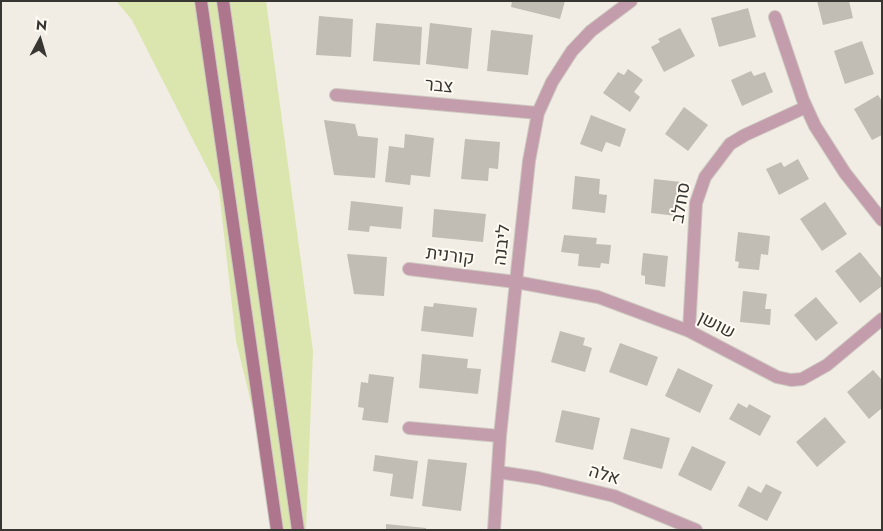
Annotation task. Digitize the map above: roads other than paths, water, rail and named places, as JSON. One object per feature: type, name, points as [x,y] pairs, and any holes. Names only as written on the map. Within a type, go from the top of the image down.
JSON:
[{"type":"main road","points":[[201,1],[277,530]]},
{"type":"main road","points":[[223,1],[298,530]]},
{"type":"street","name":"ליבנה","points":[[494,530],[500,436],[516,282],[529,161],[538,113],[552,82],[572,51],[591,30],[624,3]]},
{"type":"street","points":[[775,18],[806,107],[831,153],[882,220]]},
{"type":"street","name":"צבר","points":[[336,96],[538,113]]},
{"type":"street","name":"סחלב","points":[[689,332],[696,203],[705,177],[730,144],[745,135],[806,107]]},
{"type":"street","name":"קורנית","points":[[409,269],[516,282]]},
{"type":"street","name":"שושן","points":[[516,282],[598,297],[689,332],[777,377],[791,380],[802,378],[827,365],[882,319]]},
{"type":"street","points":[[409,428],[500,436]]},
{"type":"street","name":"אלה","points":[[498,472],[538,478],[614,496],[696,530]]}]
